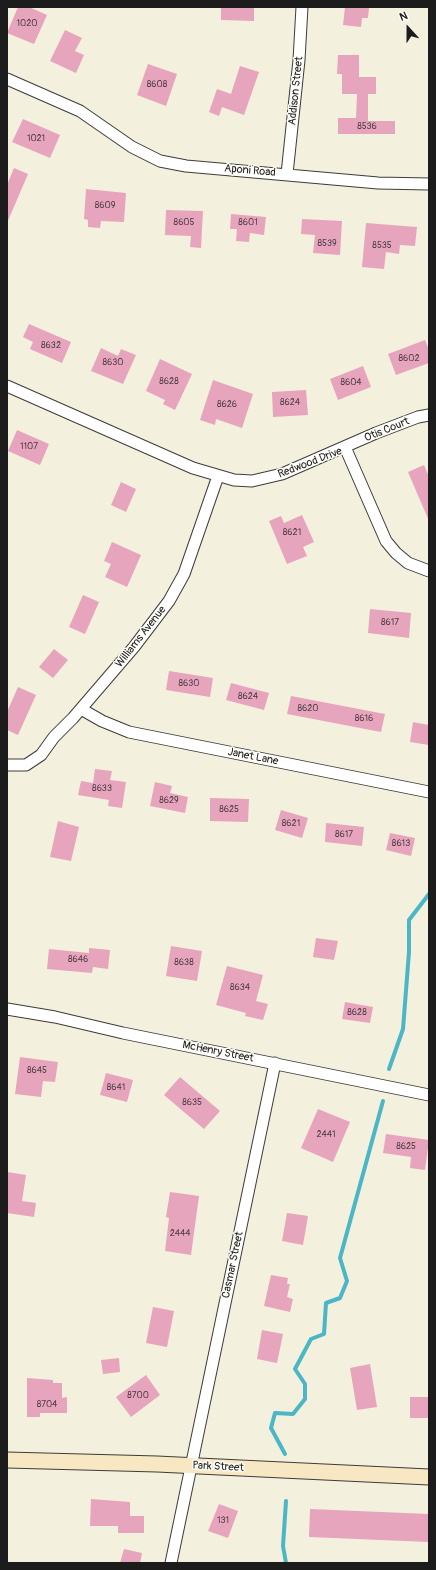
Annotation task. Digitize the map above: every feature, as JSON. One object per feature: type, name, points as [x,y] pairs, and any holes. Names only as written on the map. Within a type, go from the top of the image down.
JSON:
[{"type":"main road","name":"Park Street","points":[[7,1460],[191,1466],[429,1477]]},
{"type":"street","name":"Addison Street","points":[[288,174],[300,60],[302,7]]},
{"type":"street","name":"Aponi Road","points":[[7,79],[62,102],[86,115],[132,147],[160,161],[186,166],[378,183],[429,184]]},
{"type":"street","name":"Redwood Drive","points":[[7,386],[193,468],[218,476],[246,480],[270,478],[345,447],[386,541],[396,553],[408,563],[429,571]]},
{"type":"street","name":"Otis Court","points":[[345,447],[418,417],[429,415]]},
{"type":"street","name":"Williams Avenue","points":[[7,765],[26,765],[41,755],[54,737],[81,709],[134,647],[169,601],[184,574],[218,476]]},
{"type":"street","name":"Janet Lane","points":[[81,709],[102,721],[129,732],[429,792]]},
{"type":"street","name":"McHenry Street","points":[[7,1009],[55,1017],[429,1095]]},
{"type":"street","name":"Casmar Street","points":[[171,1563],[275,1063]]},
{"type":"building","points":[[18,7],[29,7],[47,15],[34,44],[7,33]]},
{"type":"building","points":[[221,7],[254,7],[254,21],[221,20]]},
{"type":"building","points":[[345,7],[369,8],[368,18],[362,18],[361,27],[343,25]]},
{"type":"building","points":[[65,30],[82,38],[75,51],[84,55],[76,73],[50,61]]},
{"type":"building","points":[[338,55],[359,55],[359,77],[376,77],[376,94],[368,94],[368,121],[395,121],[395,134],[338,134],[338,118],[356,118],[357,94],[342,94],[342,74],[337,74]]},
{"type":"building","points":[[148,64],[177,74],[166,106],[137,95]]},
{"type":"building","points":[[240,66],[259,72],[244,115],[222,107],[219,116],[209,112],[217,89],[231,94]]},
{"type":"building","points":[[23,119],[60,135],[50,158],[12,142]]},
{"type":"building","points":[[14,168],[28,174],[7,223],[7,185]]},
{"type":"building","points":[[86,189],[126,193],[124,222],[101,221],[100,228],[88,227],[88,220],[84,219]]},
{"type":"building","points":[[166,210],[203,211],[201,248],[190,247],[191,236],[165,235]]},
{"type":"building","points":[[231,214],[266,217],[264,235],[250,233],[249,242],[236,241],[237,229],[230,229]]},
{"type":"building","points":[[302,219],[342,221],[340,255],[313,253],[315,235],[301,234]]},
{"type":"building","points":[[366,223],[417,227],[415,246],[400,245],[399,254],[386,252],[384,269],[362,267]]},
{"type":"building","points":[[29,324],[71,342],[62,363],[30,349],[33,342],[23,337]]},
{"type":"building","points":[[425,340],[429,350],[429,363],[396,375],[388,354]]},
{"type":"building","points":[[101,348],[118,356],[121,349],[136,355],[123,384],[91,371]]},
{"type":"building","points":[[160,359],[192,374],[175,410],[163,404],[165,400],[146,391]]},
{"type":"building","points":[[363,366],[371,387],[338,400],[330,379]]},
{"type":"building","points":[[213,380],[253,394],[242,428],[216,419],[215,425],[200,420]]},
{"type":"building","points":[[306,390],[308,415],[273,417],[272,392]]},
{"type":"building","points":[[17,430],[49,444],[40,465],[8,451]]},
{"type":"building","points":[[424,465],[429,477],[429,521],[408,472]]},
{"type":"building","points":[[121,482],[136,489],[126,512],[111,505]]},
{"type":"building","points":[[302,515],[314,542],[303,547],[307,556],[287,564],[269,521],[281,516],[284,523]]},
{"type":"building","points":[[112,542],[141,555],[127,587],[105,577],[111,564],[104,561]]},
{"type":"building","points":[[83,595],[99,602],[85,634],[69,627]]},
{"type":"building","points":[[370,609],[411,613],[409,638],[368,633]]},
{"type":"building","points":[[54,649],[68,660],[53,678],[39,667]]},
{"type":"building","points":[[169,671],[213,678],[210,697],[166,690]]},
{"type":"building","points":[[231,683],[269,693],[264,710],[226,700]]},
{"type":"building","points":[[18,687],[36,695],[18,735],[7,730],[7,712]]},
{"type":"building","points":[[291,696],[385,714],[381,732],[287,714]]},
{"type":"building","points":[[413,722],[429,725],[429,745],[410,742]]},
{"type":"building","points":[[95,769],[112,771],[110,780],[126,782],[122,808],[108,806],[109,800],[78,795],[81,781],[93,783]]},
{"type":"building","points":[[155,782],[172,786],[170,793],[188,797],[185,813],[150,806]]},
{"type":"building","points":[[210,798],[249,799],[248,822],[210,821]]},
{"type":"building","points":[[281,810],[308,818],[302,838],[275,830]]},
{"type":"building","points":[[58,821],[79,827],[71,861],[50,857]]},
{"type":"building","points":[[326,823],[364,827],[362,846],[325,842]]},
{"type":"building","points":[[390,833],[415,838],[411,856],[386,850]]},
{"type":"building","points":[[316,938],[338,941],[334,960],[313,957]]},
{"type":"building","points":[[171,946],[202,951],[197,981],[166,976]]},
{"type":"building","points":[[89,948],[110,950],[108,969],[93,967],[92,973],[47,969],[49,949],[89,953]]},
{"type":"building","points":[[227,966],[263,975],[256,1001],[268,1004],[263,1020],[245,1016],[246,1013],[216,1005]]},
{"type":"building","points":[[345,1002],[373,1007],[370,1023],[342,1019]]},
{"type":"building","points":[[20,1057],[58,1062],[55,1082],[43,1081],[41,1097],[15,1094]]},
{"type":"building","points":[[106,1073],[133,1080],[127,1102],[100,1095]]},
{"type":"building","points":[[180,1077],[220,1111],[204,1129],[164,1095]]},
{"type":"building","points":[[318,1109],[350,1122],[333,1162],[301,1148]]},
{"type":"building","points":[[386,1134],[429,1140],[425,1170],[410,1168],[411,1157],[383,1153]]},
{"type":"building","points":[[7,1172],[26,1175],[22,1201],[36,1203],[34,1217],[7,1213]]},
{"type":"building","points":[[170,1192],[199,1196],[191,1255],[165,1251],[169,1218],[166,1217]]},
{"type":"building","points":[[287,1213],[308,1216],[303,1245],[282,1241]]},
{"type":"building","points":[[271,1275],[288,1278],[287,1284],[290,1284],[287,1297],[293,1299],[290,1312],[264,1306]]},
{"type":"building","points":[[153,1307],[174,1311],[167,1347],[146,1343]]},
{"type":"building","points":[[262,1330],[283,1334],[277,1363],[257,1359]]},
{"type":"building","points":[[119,1358],[120,1372],[103,1374],[101,1360]]},
{"type":"building","points":[[370,1364],[377,1407],[357,1410],[350,1368]]},
{"type":"building","points":[[146,1375],[160,1395],[131,1417],[116,1397]]},
{"type":"building","points":[[27,1378],[53,1380],[53,1383],[62,1383],[62,1398],[67,1397],[67,1413],[40,1413],[40,1417],[27,1417]]},
{"type":"building","points":[[410,1397],[429,1397],[429,1418],[410,1418]]},
{"type":"building","points":[[91,1499],[130,1502],[130,1516],[144,1516],[144,1533],[118,1533],[118,1526],[90,1526]]},
{"type":"building","points":[[219,1504],[238,1511],[228,1538],[208,1531]]},
{"type":"building","points":[[310,1509],[429,1514],[429,1542],[309,1537]]},
{"type":"building","points":[[124,1549],[142,1553],[140,1563],[120,1563]]},
{"type":"waterway","points":[[389,1069],[403,1029],[409,952],[409,920],[429,894]]},
{"type":"waterway","points":[[285,1454],[271,1428],[275,1413],[293,1414],[305,1399],[305,1384],[295,1369],[311,1339],[324,1334],[326,1303],[340,1298],[347,1281],[340,1258],[383,1101]]},
{"type":"waterway","points":[[286,1501],[283,1546],[286,1563]]}]
